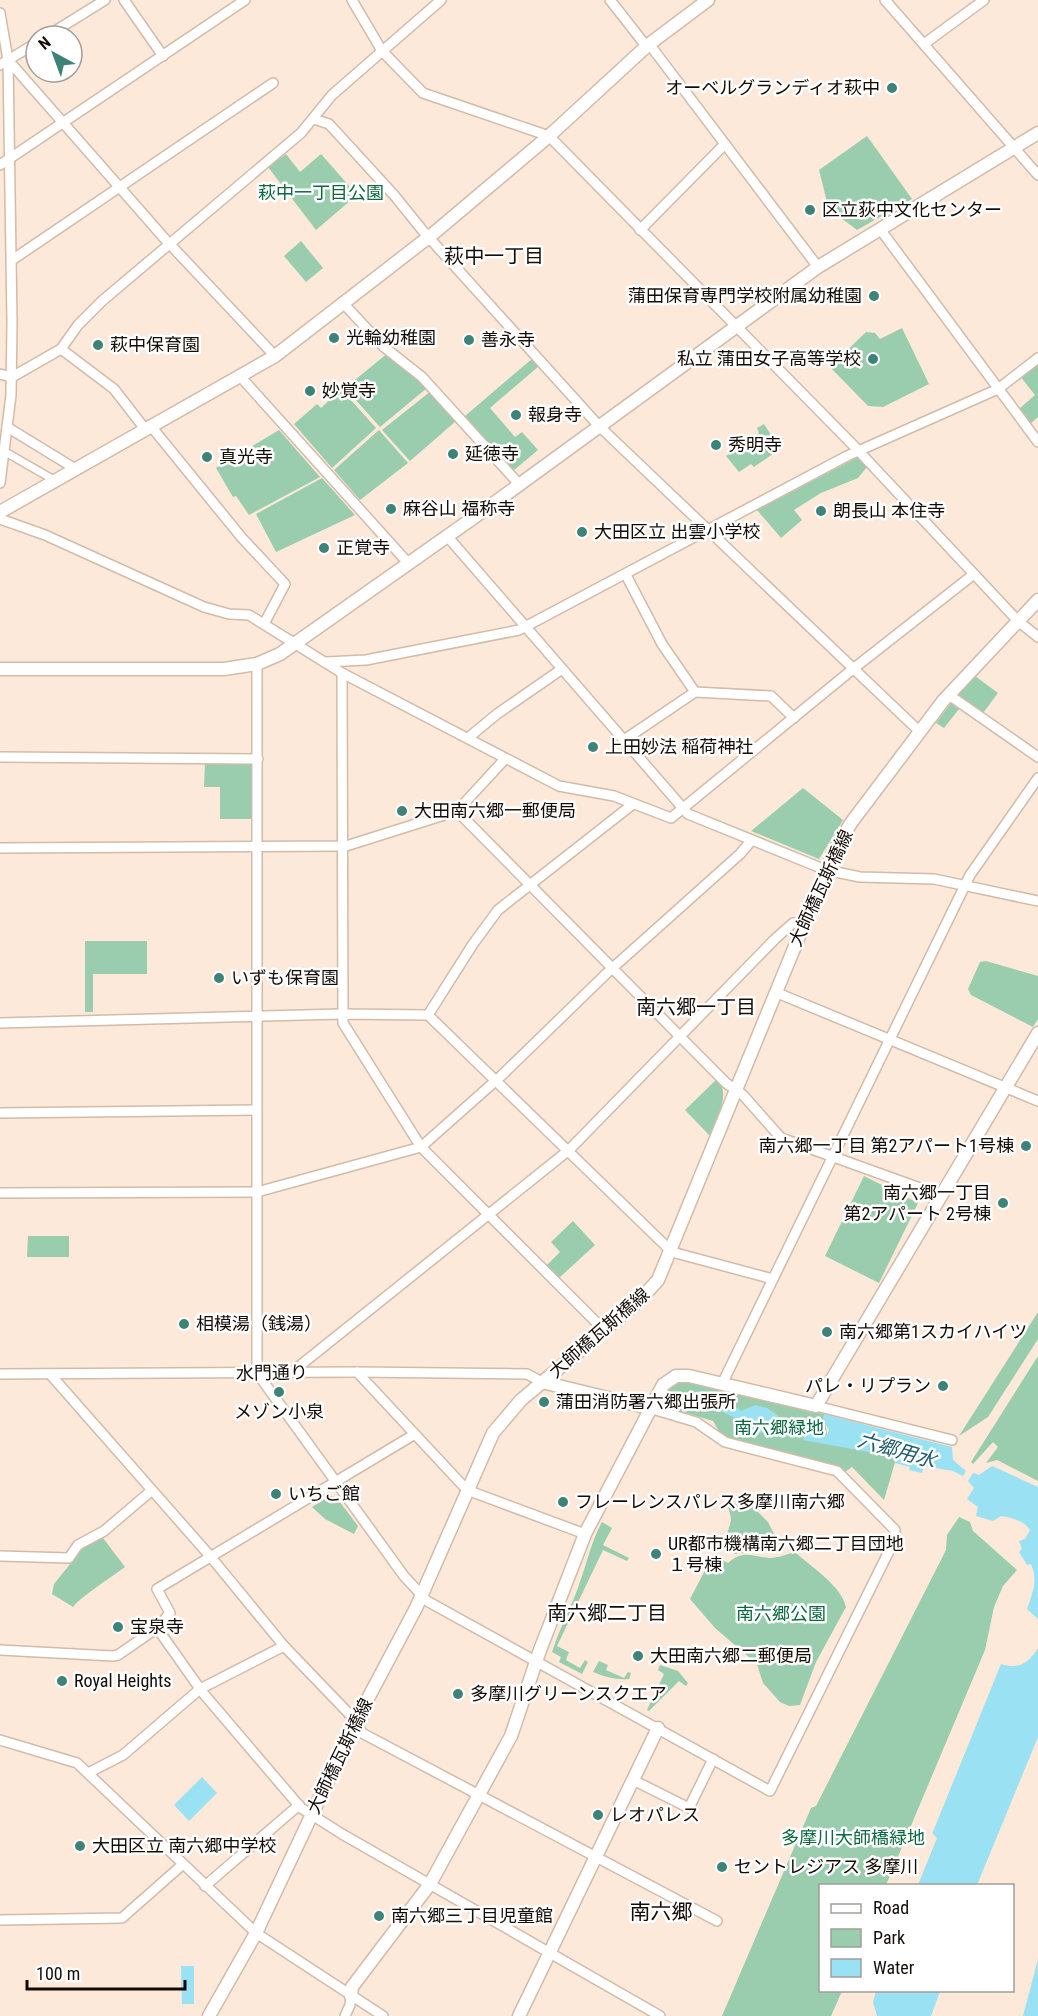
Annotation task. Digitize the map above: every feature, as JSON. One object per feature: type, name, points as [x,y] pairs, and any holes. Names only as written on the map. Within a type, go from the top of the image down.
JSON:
[{"type":"street","points":[[66,24],[105,0]]},
{"type":"street","points":[[124,0],[163,56]]},
{"type":"street","points":[[0,165],[245,0]]},
{"type":"street","points":[[352,0],[382,51],[423,93],[549,136],[859,451],[1018,621],[1038,637]]},
{"type":"street","points":[[0,374],[3,377],[12,377],[61,349],[78,325],[301,133],[332,95],[441,0]]},
{"type":"street","points":[[610,0],[648,45],[818,267]]},
{"type":"street","points":[[0,512],[274,356],[428,236],[549,136],[648,45],[708,0]]},
{"type":"street","points":[[885,0],[1038,175]]},
{"type":"street","points":[[924,44],[984,0]]},
{"type":"street","points":[[0,13],[9,159],[12,260],[12,377],[0,483]]},
{"type":"street","points":[[4,63],[24,50]]},
{"type":"street","points":[[4,63],[64,123],[170,244],[274,356]]},
{"type":"street","points":[[12,260],[273,83]]},
{"type":"street","points":[[314,118],[330,123],[599,426],[920,732]]},
{"type":"street","points":[[0,669],[224,669],[257,664],[297,643],[409,564],[818,267],[1038,133]]},
{"type":"street","points":[[640,230],[725,144]]},
{"type":"street","points":[[880,229],[1038,442]]},
{"type":"street","points":[[342,302],[384,347],[422,377],[519,484]]},
{"type":"street","points":[[61,349],[114,389],[242,538],[285,584],[264,624]]},
{"type":"street","points":[[326,662],[366,660],[525,627],[859,451],[998,389],[1038,358]]},
{"type":"street","points":[[239,375],[409,564]]},
{"type":"street","points":[[1029,429],[1038,421]]},
{"type":"street","points":[[7,427],[74,468]]},
{"type":"street","points":[[2,450],[54,480]]},
{"type":"street","points":[[0,519],[45,535],[204,607],[229,614],[249,615],[342,673],[559,786],[615,796],[671,818],[853,669],[974,574]]},
{"type":"street","points":[[447,536],[688,814],[826,870],[860,878],[934,879],[1038,901]]},
{"type":"street","points":[[626,575],[662,644],[695,692]]},
{"type":"street","name":"大師橋瓦斯橋線","points":[[208,2016],[256,1933],[356,1721],[421,1595],[493,1433],[521,1400],[639,1301],[658,1280],[672,1252],[775,992],[843,835],[949,695],[1038,600]]},
{"type":"street","points":[[257,664],[257,1373],[404,1576],[427,1601],[770,1791],[895,1539],[895,1530],[837,1471],[725,1442],[696,1422],[542,1382]]},
{"type":"street","points":[[468,738],[496,714],[562,669]]},
{"type":"street","points":[[342,673],[342,1023],[421,1147],[604,1330]]},
{"type":"street","points":[[624,740],[695,692],[771,696],[794,718]]},
{"type":"street","points":[[949,695],[1038,757]]},
{"type":"street","points":[[0,757],[258,759]]},
{"type":"street","points":[[0,848],[341,847],[457,811],[505,759]]},
{"type":"street","points":[[722,1384],[966,886],[1038,778]]},
{"type":"street","points":[[428,1015],[472,944],[498,910],[633,804]]},
{"type":"street","points":[[457,811],[726,1083],[735,1089],[781,1138],[942,1196]]},
{"type":"street","points":[[0,1192],[257,1192],[421,1147],[496,1080],[612,967],[740,854],[751,841]]},
{"type":"street","points":[[292,1372],[569,1150],[775,939],[793,923],[803,925]]},
{"type":"street","points":[[775,992],[1038,1101]]},
{"type":"street","points":[[0,1023],[341,1014],[428,1015],[672,1252],[773,1279]]},
{"type":"street","points":[[816,1406],[1038,1033]]},
{"type":"street","points":[[0,1113],[256,1110]]},
{"type":"street","points":[[357,1372],[467,1490],[585,1534]]},
{"type":"street","name":"水門通り","points":[[0,1374],[357,1372],[527,1374],[542,1382]]},
{"type":"street","points":[[50,1374],[210,1556],[284,1646],[356,1721],[362,1733],[717,1921]]},
{"type":"street","points":[[345,2016],[350,2005],[352,1987],[430,1884],[511,1736],[536,1661],[585,1534],[663,1385],[676,1376],[689,1376],[952,1440]]},
{"type":"street","points":[[0,1650],[118,1655],[157,1628],[170,1613],[157,1589],[415,1434]]},
{"type":"street","points":[[0,1556],[69,1558],[78,1545],[104,1531],[151,1491]]},
{"type":"street","points":[[157,1628],[200,1689],[298,1806],[660,2016]]},
{"type":"street","points":[[90,1772],[123,1755],[200,1689],[284,1646]]},
{"type":"street","points":[[519,2016],[658,1728]]},
{"type":"street","points":[[0,1740],[77,1763],[90,1772],[182,1865],[256,1933],[383,2016]]},
{"type":"street","points":[[633,1780],[689,1808],[713,1759]]},
{"type":"street","points":[[205,1886],[298,1806]]},
{"type":"street","points":[[0,1920],[122,1918],[182,1865]]},
{"type":"green space","points":[[867,136],[912,199],[857,230],[833,212],[827,202],[819,170]]},
{"type":"green space","name":"萩中一丁目公園","points":[[286,154],[300,172],[321,154],[357,195],[316,230],[268,167]]},
{"type":"green space","points":[[301,241],[323,268],[306,282],[284,256]]},
{"type":"green space","points":[[902,328],[929,384],[883,407],[868,406],[830,367],[866,332],[875,333],[880,339]]},
{"type":"green space","points":[[388,353],[427,388],[380,427],[345,388]]},
{"type":"green space","points":[[533,358],[539,366],[490,408],[515,437],[522,432],[538,450],[513,471],[465,416]]},
{"type":"green space","points":[[1038,363],[1038,417],[1031,423],[1019,409],[1035,395],[1020,376]]},
{"type":"green space","points":[[341,389],[376,428],[332,468],[294,424],[317,404],[321,408]]},
{"type":"green space","points":[[431,391],[456,421],[410,461],[382,430]]},
{"type":"green space","points":[[764,424],[780,449],[754,467],[751,464],[739,472],[726,456],[759,433],[757,428]]},
{"type":"green space","points":[[279,430],[320,477],[249,515],[236,496],[233,497],[216,468]]},
{"type":"green space","points":[[379,430],[408,463],[360,500],[334,470]]},
{"type":"green space","points":[[858,457],[867,467],[858,478],[821,493],[794,510],[802,520],[781,538],[757,510]]},
{"type":"green space","points":[[322,478],[355,515],[276,552],[256,514]]},
{"type":"green space","points":[[975,676],[998,693],[983,713],[958,695]]},
{"type":"green space","points":[[951,703],[959,709],[944,728],[936,723]]},
{"type":"green space","points":[[205,762],[254,763],[253,819],[220,819],[220,787],[204,787]]},
{"type":"green space","points":[[803,788],[843,820],[819,859],[751,831]]},
{"type":"green space","points":[[85,941],[147,941],[147,974],[93,974],[93,1012],[85,1012]]},
{"type":"green space","points":[[986,961],[1038,976],[1038,1019],[1033,1027],[971,995],[968,989],[980,962]]},
{"type":"green space","points":[[717,1079],[721,1085],[723,1099],[710,1136],[685,1110]]},
{"type":"green space","points":[[864,1176],[918,1203],[879,1283],[825,1256]]},
{"type":"green space","points":[[573,1221],[595,1245],[559,1278],[547,1265],[560,1252],[551,1242]]},
{"type":"green space","points":[[28,1236],[69,1236],[69,1257],[27,1257]]},
{"type":"green space","points":[[1038,1312],[1038,1339],[988,1417],[959,1436]]},
{"type":"green space","points":[[1038,1356],[1038,1481],[997,1460],[986,1463],[998,1447],[993,1442],[973,1464],[971,1462]]},
{"type":"green space","name":"南六郷緑地","points":[[680,1380],[824,1414],[827,1435],[823,1437],[805,1433],[896,1459],[884,1500],[852,1467],[841,1475],[723,1438],[713,1421],[660,1405],[668,1388]]},
{"type":"green space","points":[[330,1496],[336,1497],[358,1526],[354,1534],[325,1519],[312,1507]]},
{"type":"green space","points":[[732,1500],[741,1509],[748,1502],[768,1522],[778,1542],[775,1553],[757,1551],[735,1554],[729,1551],[725,1539],[731,1520],[728,1506]]},
{"type":"green space","name":"多摩川大師橋緑地","points":[[959,1517],[970,1522],[973,1531],[1017,1570],[1003,1586],[994,1607],[985,1650],[886,1884],[819,1884],[819,1992],[842,1992],[831,2016],[722,2016],[811,1808],[816,1806],[946,1550],[947,1535]]},
{"type":"green space","points":[[602,1522],[612,1528],[603,1545],[629,1558],[627,1561],[603,1550],[557,1646],[569,1652],[566,1660],[580,1668],[585,1660],[588,1662],[582,1674],[559,1662],[561,1657],[552,1652]]},
{"type":"green space","points":[[103,1538],[125,1567],[73,1607],[52,1594],[54,1584],[83,1548]]},
{"type":"green space","name":"南六郷公園","points":[[795,1552],[832,1584],[846,1607],[816,1662],[800,1705],[789,1706],[780,1702],[763,1683],[757,1664],[715,1628],[690,1599],[713,1555],[728,1563],[744,1555],[773,1558]]},
{"type":"green space","points":[[599,1661],[608,1665],[606,1670],[624,1678],[628,1672],[631,1673],[629,1679],[611,1678],[593,1672]]},
{"type":"green space","points":[[660,1665],[678,1671],[688,1683],[686,1686],[679,1681],[649,1711],[647,1710],[664,1674],[658,1670]]},
{"type":"water","points":[[755,1405],[767,1408],[789,1424],[787,1432],[770,1429],[749,1437],[742,1433],[736,1425],[736,1413]]},
{"type":"water","name":"六郷用水","points":[[824,1414],[952,1447],[953,1460],[966,1471],[963,1476],[953,1471],[924,1466],[922,1473],[909,1470],[910,1467],[895,1463],[896,1459],[885,1455],[803,1440],[805,1433],[823,1437],[827,1435],[829,1430],[823,1420]]},
{"type":"water","points":[[992,1466],[1038,1487],[1038,1619],[1027,1609],[1034,1586],[1033,1570],[1031,1564],[1027,1565],[1019,1552],[1022,1549],[1019,1541],[1025,1539],[1030,1530],[1021,1522],[1009,1518],[1001,1516],[993,1521],[976,1516],[978,1507],[967,1499],[974,1488],[968,1481],[973,1473],[979,1475]]},
{"type":"water","points":[[1038,1648],[1038,1737],[977,1884],[912,1884],[1001,1664],[1018,1666],[1031,1658]]},
{"type":"water","points":[[202,1777],[217,1793],[189,1821],[174,1805]]},
{"type":"water","points":[[1038,1959],[1038,2016],[1023,2016]]},
{"type":"water","points":[[181,1966],[194,1966],[194,2004],[182,2004]]},
{"type":"water","points":[[876,1992],[940,1992],[931,2016],[877,2016],[873,2002]]},
{"type":"pier","points":[[932,1833],[937,1838],[918,1884],[911,1884]]},
{"type":"waterway","points":[[699,1396],[706,1398],[710,1404],[722,1406],[736,1413]]},
{"type":"place","name":"オーベルグランディオ萩中","points":[[892,88]]},
{"type":"place","name":"区立荻中文化センター","points":[[810,210]]},
{"type":"place","name":"蒲田保育専門学校附属幼稚園","points":[[874,296]]},
{"type":"place","name":"光輪幼稚園","points":[[334,338]]},
{"type":"place","name":"善永寺","points":[[469,340]]},
{"type":"place","name":"萩中保育園","points":[[98,345]]},
{"type":"place","name":"私立 蒲田女子高等学校","points":[[873,359]]},
{"type":"place","name":"妙覚寺","points":[[310,391]]},
{"type":"place","name":"報身寺","points":[[516,415]]},
{"type":"place","name":"秀明寺","points":[[716,445]]},
{"type":"place","name":"延徳寺","points":[[453,454]]},
{"type":"place","name":"真光寺","points":[[207,457]]},
{"type":"place","name":"麻谷山 福称寺","points":[[391,509]]},
{"type":"place","name":"朗長山 本住寺","points":[[821,511]]},
{"type":"place","name":"大田区立 出雲小学校","points":[[582,532]]},
{"type":"place","name":"正覚寺","points":[[324,548]]},
{"type":"place","name":"上田妙法 稲荷神社","points":[[593,747]]},
{"type":"place","name":"大田南六郷一郵便局","points":[[402,811]]},
{"type":"place","name":"いずも保育園","points":[[219,978]]},
{"type":"place","name":"南六郷一丁目 第2アパート1号棟","points":[[1026,1146]]},
{"type":"place","name":"南六郷一丁目 第2アパート 2号棟","points":[[1003,1203]]},
{"type":"place","name":"相模湯（銭湯）","points":[[184,1324]]},
{"type":"place","name":"南六郷第1スカイハイツ","points":[[827,1332]]},
{"type":"place","name":"パレ・リプラン","points":[[943,1386]]},
{"type":"place","name":"メゾン小泉","points":[[279,1392]]},
{"type":"place","name":"蒲田消防署六郷出張所","points":[[544,1402]]},
{"type":"place","name":"いちご館","points":[[276,1494]]},
{"type":"place","name":"フレーレンスパレス多摩川南六郷","points":[[563,1502]]},
{"type":"place","name":"UR都市機構南六郷二丁目団地 １号棟","points":[[656,1554]]},
{"type":"place","name":"宝泉寺","points":[[118,1627]]},
{"type":"place","name":"大田南六郷二郵便局","points":[[638,1656]]},
{"type":"place","name":"Royal Heights","points":[[62,1681]]},
{"type":"place","name":"多摩川グリーンスクエア","points":[[458,1694]]},
{"type":"place","name":"レオパレス","points":[[598,1815]]},
{"type":"place","name":"大田区立 南六郷中学校","points":[[80,1846]]},
{"type":"place","name":"セントレジアス 多摩川","points":[[722,1867]]},
{"type":"place","name":"南六郷三丁目児童館","points":[[379,1916]]},
{"type":"district","name":"萩中一丁目","points":[[494,256]]},
{"type":"district","name":"南六郷一丁目","points":[[696,1007]]},
{"type":"district","name":"南六郷二丁目","points":[[607,1613]]},
{"type":"district","name":"南六郷","points":[[661,1912]]}]
